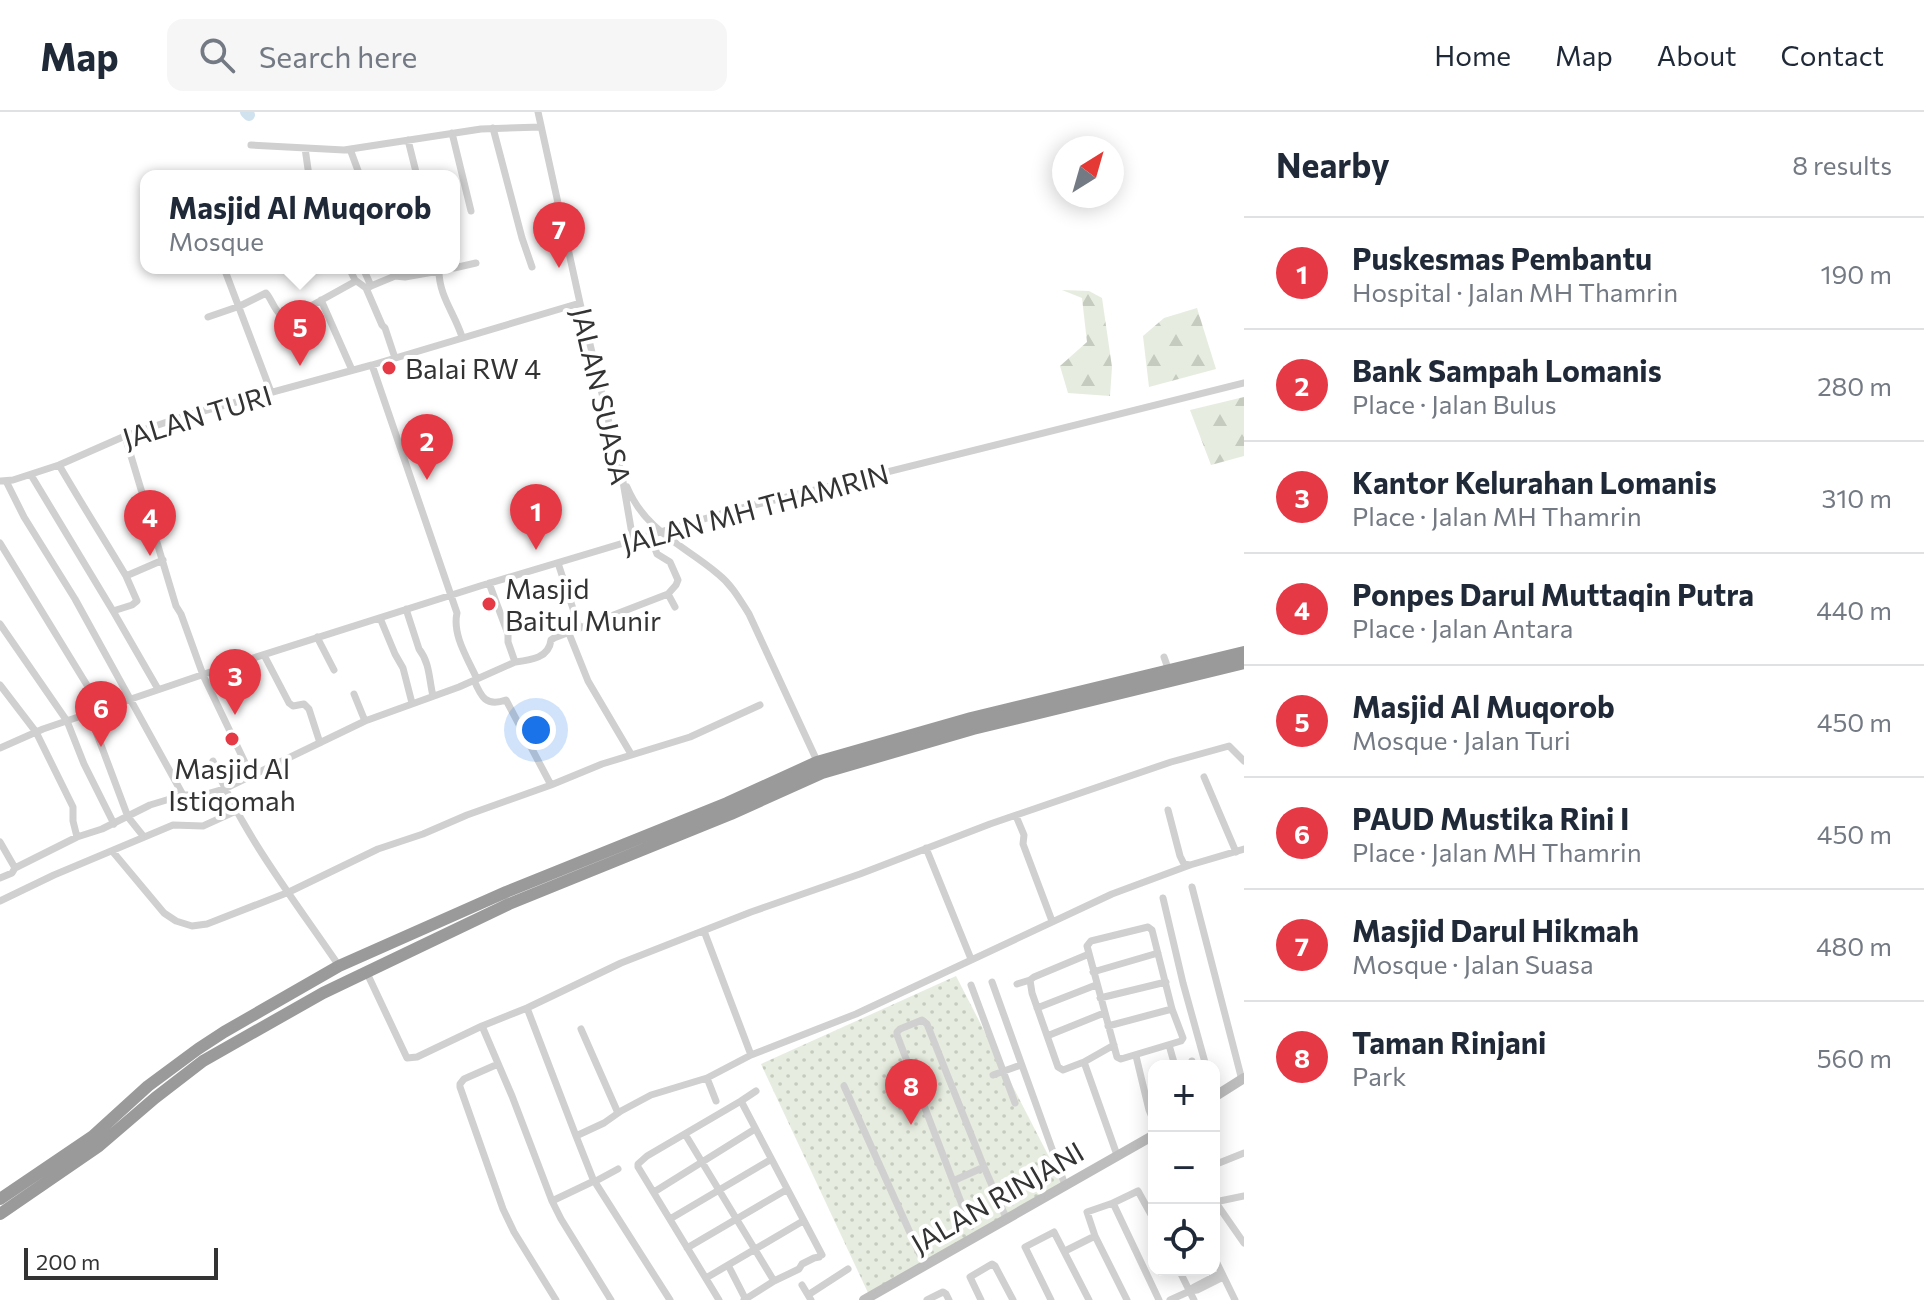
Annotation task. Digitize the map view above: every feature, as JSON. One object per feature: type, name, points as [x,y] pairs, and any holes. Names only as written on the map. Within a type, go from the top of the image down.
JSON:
[{"type":"highway","points":[[0,1214],[99,1146],[155,1098],[250,1025],[314,979],[339,966],[506,892],[731,814],[820,768],[1170,676],[1244,652]]},
{"type":"highway","points":[[1170,676],[1244,663]]},
{"type":"highway","points":[[0,1199],[93,1136],[148,1086],[198,1049],[611,856]]},
{"type":"highway","points":[[385,946],[392,958]]},
{"type":"highway","points":[[314,979],[323,993]]},
{"type":"street","name":"JALAN SUASA","points":[[538,112],[622,476],[633,540]]},
{"type":"street","points":[[251,145],[350,149],[493,128],[541,127]]},
{"type":"street","points":[[493,128],[532,267]]},
{"type":"street","points":[[452,133],[471,211]]},
{"type":"street","points":[[408,140],[416,170]]},
{"type":"street","points":[[305,148],[308,170]]},
{"type":"street","points":[[350,149],[358,170]]},
{"type":"street","points":[[460,266],[476,263]]},
{"type":"street","points":[[227,274],[271,392]]},
{"type":"street","points":[[352,274],[356,281],[368,287],[395,276],[419,274]]},
{"type":"street","points":[[365,274],[395,358]]},
{"type":"street","points":[[439,274],[441,291],[462,337]]},
{"type":"street","points":[[208,317],[266,293],[280,316],[291,317],[356,281]]},
{"type":"street","points":[[321,300],[352,370]]},
{"type":"street","name":"JALAN TURI","points":[[3,481],[59,465],[125,436],[185,416],[580,303]]},
{"type":"street","points":[[372,365],[457,613],[455,622],[481,696],[497,703],[506,700],[551,785]]},
{"type":"street","name":"JALAN MH THAMRIN","points":[[1,745],[101,708],[317,637],[734,510],[1244,383]]},
{"type":"street","points":[[125,436],[176,606],[203,675],[251,775]]},
{"type":"street","points":[[59,465],[126,576],[137,601],[113,611]]},
{"type":"street","points":[[31,475],[158,689]]},
{"type":"street","points":[[622,476],[637,506],[660,532],[720,575],[739,597],[820,768]]},
{"type":"street","points":[[3,481],[75,599],[183,795]]},
{"type":"street","points":[[0,878],[77,837],[114,824],[139,809],[183,795],[203,795],[224,789],[365,721],[515,662],[544,655],[550,648],[551,640],[568,631],[668,594],[678,580],[670,562],[656,553],[650,535]]},
{"type":"street","points":[[0,543],[101,708]]},
{"type":"street","points":[[126,576],[163,560]]},
{"type":"street","points":[[558,563],[579,627]]},
{"type":"street","points":[[489,583],[515,662]]},
{"type":"street","points":[[668,594],[675,607]]},
{"type":"street","points":[[406,609],[423,654],[433,696]]},
{"type":"street","points":[[380,618],[406,676],[412,703]]},
{"type":"street","points":[[0,624],[67,721],[74,743],[114,824]]},
{"type":"street","points":[[568,631],[588,681],[631,754]]},
{"type":"street","points":[[317,637],[334,670]]},
{"type":"street","points":[[264,655],[289,703],[293,706],[304,704],[309,709],[320,743]]},
{"type":"street","points":[[1164,657],[1170,676]]},
{"type":"street","points":[[0,685],[36,732],[73,807],[73,826],[77,837]]},
{"type":"street","points":[[354,694],[365,721]]},
{"type":"street","points":[[113,852],[162,911],[176,921],[192,926],[207,924],[289,892],[378,849],[631,754],[690,737],[760,705]]},
{"type":"street","points":[[89,713],[128,817],[144,837]]},
{"type":"street","points":[[366,971],[407,1058],[417,1057],[621,963],[926,848],[1171,762],[1220,748],[1229,746],[1244,761]]},
{"type":"street","points":[[213,761],[236,811],[339,966]]},
{"type":"street","points":[[576,1136],[651,1095],[707,1078],[751,1055],[856,1014],[1112,894],[1190,865],[1240,851],[1204,777]]},
{"type":"street","points":[[1168,810],[1182,860],[1190,865]]},
{"type":"street","points":[[0,901],[173,825],[203,826],[236,811]]},
{"type":"street","points":[[1016,816],[1024,835],[1023,844],[1052,921]]},
{"type":"street","points":[[0,842],[15,868]]},
{"type":"street","points":[[926,848],[971,959]]},
{"type":"street","points":[[1192,887],[1243,1079],[1220,1093]]},
{"type":"street","points":[[1163,898],[1204,1060]]},
{"type":"street","points":[[1148,927],[1152,930],[1172,1009],[1183,1038],[1181,1041],[1136,1056],[1117,1057],[1089,954],[1087,946],[1091,941],[1148,927]]},
{"type":"street","points":[[704,931],[751,1055]]},
{"type":"street","points":[[1093,972],[1158,953]]},
{"type":"street","points":[[1017,984],[1089,954]]},
{"type":"street","points":[[1030,980],[1060,1069],[1084,1062],[1114,1045]]},
{"type":"street","points":[[992,982],[1047,1139],[1067,1184]]},
{"type":"street","points":[[1100,998],[1166,982]]},
{"type":"street","points":[[971,985],[1015,1103]]},
{"type":"street","points":[[1037,1008],[1096,985]]},
{"type":"street","points":[[527,1008],[594,1182],[670,1300]]},
{"type":"street","points":[[1108,1026],[1172,1009]]},
{"type":"street","points":[[1047,1036],[1104,1013]]},
{"type":"street","points":[[964,1210],[897,1035],[900,1029],[922,1020],[927,1024],[1007,1220]]},
{"type":"street","points":[[482,1026],[552,1201],[611,1300]]},
{"type":"street","points":[[581,1029],[618,1113]]},
{"type":"street","points":[[1169,1045],[1173,1060]]},
{"type":"street","points":[[1136,1056],[1148,1093]]},
{"type":"street","points":[[1084,1062],[1117,1155]]},
{"type":"street","points":[[498,1064],[464,1079],[460,1087],[503,1209],[556,1300]]},
{"type":"street","points":[[993,1075],[1021,1065]]},
{"type":"street","points":[[707,1078],[716,1101]]},
{"type":"street","points":[[844,1086],[925,1266]]},
{"type":"street","points":[[719,1300],[638,1164],[756,1091]]},
{"type":"street","points":[[741,1101],[820,1256]]},
{"type":"street","points":[[654,1192],[755,1129]]},
{"type":"street","points":[[685,1134],[774,1281]]},
{"type":"street","name":"JALAN RINJANI","points":[[864,1300],[1148,1138]]},
{"type":"street","points":[[1220,1163],[1244,1153]]},
{"type":"street","points":[[670,1219],[770,1160]]},
{"type":"street","points":[[953,1181],[984,1167]]},
{"type":"street","points":[[552,1201],[618,1169]]},
{"type":"street","points":[[687,1248],[786,1190]]},
{"type":"street","points":[[1127,1300],[1095,1236],[1087,1212],[1138,1191],[1148,1209]]},
{"type":"street","points":[[1220,1200],[1244,1196]]},
{"type":"street","points":[[1113,1203],[1159,1300]]},
{"type":"street","points":[[1217,1204],[1244,1243]]},
{"type":"street","points":[[706,1278],[803,1221]]},
{"type":"street","points":[[1051,1300],[1025,1247],[1054,1232],[1089,1300]]},
{"type":"street","points":[[1065,1251],[1095,1236]]},
{"type":"street","points":[[728,1265],[745,1300],[832,1249]]},
{"type":"street","points":[[981,1300],[970,1277],[992,1264],[1013,1300]]},
{"type":"street","points":[[802,1285],[810,1297],[848,1269]]},
{"type":"street","points":[[1220,1270],[1235,1300]]},
{"type":"street","points":[[1170,1300],[1222,1275]]},
{"type":"street","points":[[1182,1276],[1194,1300]]},
{"type":"street","points":[[927,1300],[943,1292],[949,1300]]},
{"type":"green space","points":[[1062,290],[1089,291],[1102,298],[1112,367],[1110,396],[1068,393],[1060,366],[1087,342],[1082,298]]},
{"type":"green space","points":[[1197,308],[1216,369],[1149,387],[1143,336],[1164,318]]},
{"type":"green space","points":[[1244,397],[1244,456],[1211,465],[1190,410]]},
{"type":"green space","points":[[956,976],[1064,1186],[870,1297],[761,1064]]},
{"type":"waterway","points":[[246,112],[249,115]]},
{"type":"place","name":"Masjid Darul Hikmah","points":[[559,268]]},
{"type":"place","name":"Masjid Al Muqorob","points":[[300,366]]},
{"type":"place","name":"Balai RW 4","points":[[389,368]]},
{"type":"place","name":"Bank Sampah Lomanis","points":[[427,480]]},
{"type":"place","name":"Puskesmas Pembantu","points":[[536,550]]},
{"type":"place","name":"Ponpes Darul Muttaqin Putra","points":[[150,556]]},
{"type":"place","name":"Masjid Baitul Munir","points":[[489,604]]},
{"type":"place","name":"Kantor Kelurahan Lomanis","points":[[235,715]]},
{"type":"place","name":"Masjid Al Istiqomah","points":[[232,739]]},
{"type":"place","name":"PAUD Mustika Rini I","points":[[101,747]]},
{"type":"place","name":"Taman Rinjani","points":[[911,1125]]}]
